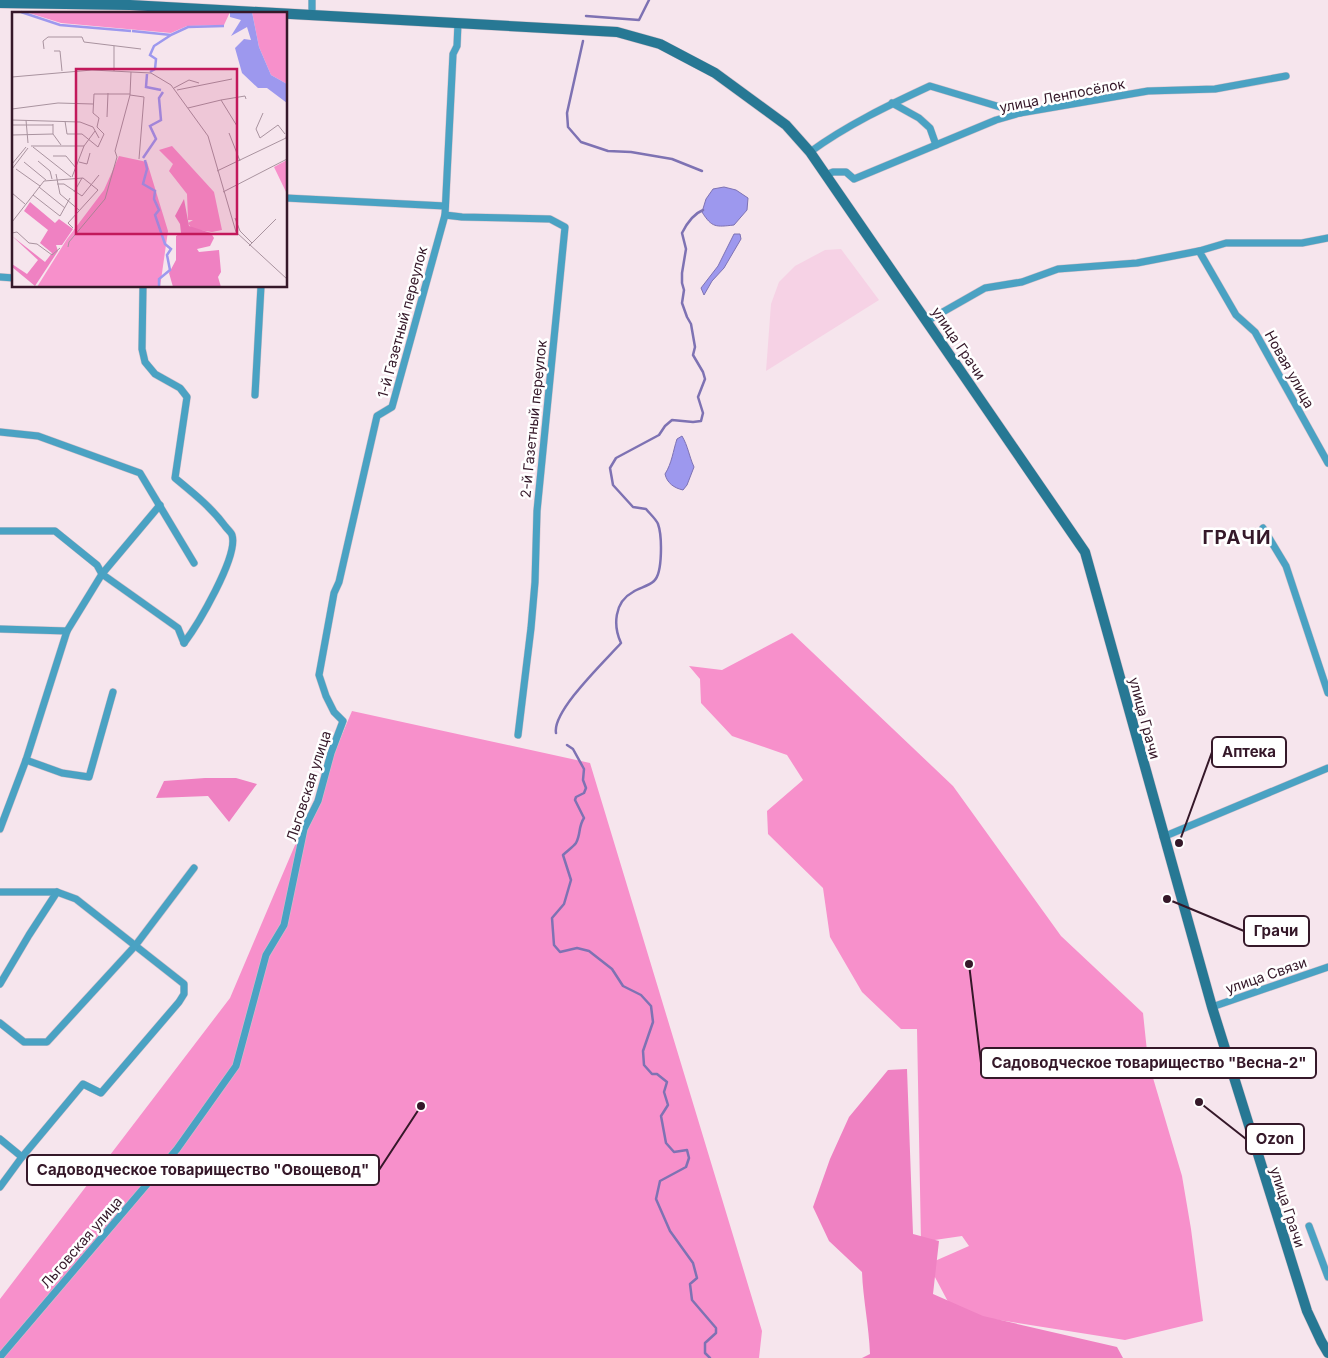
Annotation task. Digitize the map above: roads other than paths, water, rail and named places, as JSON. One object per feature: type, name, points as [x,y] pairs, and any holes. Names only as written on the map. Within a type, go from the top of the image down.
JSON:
[{"type":"street","points":[[312,0],[312,15]]},
{"type":"street","name":"улица Грачи","points":[[0,3],[130,5],[257,12]]},
{"type":"street","name":"улица Грачи","points":[[288,14],[617,32],[660,44],[714,73],[786,125],[810,152],[1086,552],[1163,837],[1212,1007],[1307,1311],[1328,1353]]},
{"type":"street","name":"1-й Газетный переулок","points":[[319,676],[334,593],[339,582],[377,416],[392,407],[445,215],[453,54],[457,46],[458,23]]},
{"type":"street","name":"улица Ленпосёлок","points":[[826,175],[833,172],[846,172],[854,179],[996,120],[1020,113],[1148,91],[1215,89],[1286,76]]},
{"type":"street","points":[[810,152],[830,137],[930,86],[1020,113]]},
{"type":"street","points":[[892,104],[919,118],[930,128],[936,145]]},
{"type":"street","points":[[288,198],[445,206]]},
{"type":"street","name":"2-й Газетный переулок","points":[[445,215],[550,219],[565,227],[537,511],[535,582],[518,735]]},
{"type":"street","points":[[927,321],[985,288],[1022,282],[1058,269],[1138,264],[1199,251],[1226,242],[1302,243],[1328,238]]},
{"type":"street","name":"Новая улица","points":[[1199,251],[1236,315],[1255,332],[1328,463]]},
{"type":"street","points":[[0,531],[55,531],[97,565],[102,574],[178,628],[184,643],[196,626],[214,594],[232,547],[232,535],[214,511],[175,478],[187,397],[180,388],[155,374],[145,362],[142,349],[143,288]]},
{"type":"street","points":[[254,395],[262,288]]},
{"type":"street","points":[[0,432],[38,436],[140,473],[194,563]]},
{"type":"street","points":[[0,829],[2,813],[26,760],[67,631],[102,574],[160,505]]},
{"type":"street","points":[[1263,528],[1286,566],[1328,694]]},
{"type":"street","points":[[0,629],[67,631]]},
{"type":"street","name":"Льговская улица","points":[[0,1357],[177,1149],[236,1066],[266,955],[284,925],[304,829],[318,801],[343,721],[334,712],[319,676]]},
{"type":"street","points":[[26,760],[62,773],[89,777],[113,692]]},
{"type":"street","points":[[1163,837],[1328,768]]},
{"type":"street","points":[[0,1023],[24,1042],[47,1042],[135,946],[194,868]]},
{"type":"street","points":[[0,892],[56,892],[76,900],[184,984],[184,994],[180,1002],[101,1094],[83,1084],[22,1157],[0,1187]]},
{"type":"street","points":[[0,984],[56,892]]},
{"type":"street","name":"улица Связи","points":[[1212,1007],[1328,967]]},
{"type":"street","points":[[0,1139],[22,1157]]},
{"type":"street","points":[[1309,1226],[1328,1277]]},
{"type":"waterway","points":[[586,16],[639,20],[649,0]]},
{"type":"waterway","points":[[583,41],[567,113],[568,127],[581,142],[608,151],[631,152],[672,159],[702,171]]},
{"type":"waterway","points":[[556,733],[557,724],[562,712],[571,699],[621,643],[616,622],[622,602],[633,592],[654,581],[659,570],[661,545],[658,524],[646,509],[633,507],[613,485],[610,468],[616,458],[659,435],[672,420],[701,421],[703,413],[698,397],[705,379],[693,355],[695,347],[691,324],[682,303],[684,290],[682,273],[686,249],[682,233],[691,219],[703,210]]},
{"type":"waterway","points":[[567,745],[573,749],[584,769],[583,780],[586,788],[584,793],[576,797],[575,800],[584,818],[578,840],[563,855],[571,880],[564,904],[552,918],[554,945],[560,952],[577,948],[589,951],[612,969],[623,986],[641,995],[651,1006],[653,1022],[643,1051],[644,1065],[652,1074],[657,1074],[667,1082],[664,1092],[668,1105],[661,1116],[666,1143],[674,1152],[687,1150],[689,1158],[686,1167],[660,1181],[656,1199],[670,1231],[693,1263],[697,1278],[690,1284],[692,1300],[716,1328],[716,1333],[705,1343],[705,1353],[710,1358]]},
{"type":"place","name":"Аптека","points":[[1179,843]]},
{"type":"place","name":"Грачи","points":[[1167,899]]},
{"type":"place","name":"Садоводческое товарищество \"Весна-2\"","points":[[969,964]]},
{"type":"place","name":"Ozon","points":[[1199,1102]]},
{"type":"place","name":"Садоводческое товарищество \"Овощевод\"","points":[[421,1106]]},
{"type":"district","name":"ГРАЧИ","points":[[1237,537]]}]
